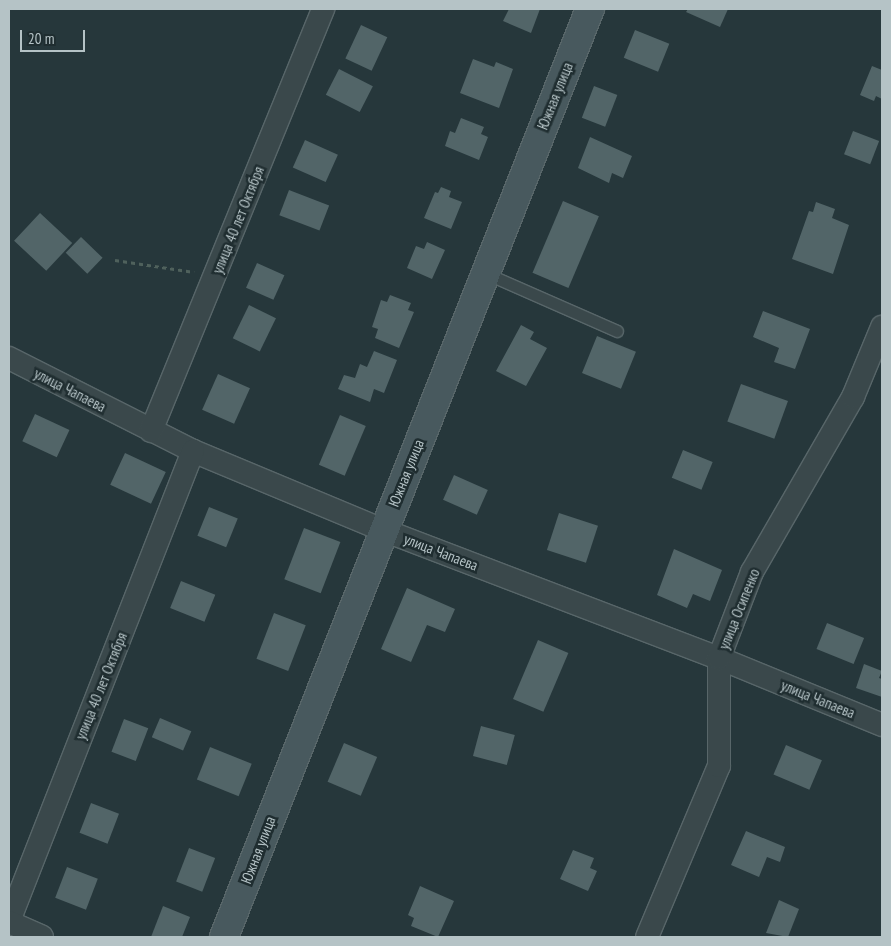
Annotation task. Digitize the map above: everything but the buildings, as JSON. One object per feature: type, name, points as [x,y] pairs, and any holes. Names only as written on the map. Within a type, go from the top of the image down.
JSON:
[{"type":"street","name":"улица 40 лет Октября","points":[[151,431],[323,9]]},
{"type":"street","name":"Южная улица","points":[[224,937],[590,9]]},
{"type":"street","name":"улица Осипенко","points":[[647,937],[719,766],[719,658],[752,572],[853,397],[882,327]]},
{"type":"street","name":"улица Чапаева","points":[[9,358],[194,451],[383,530],[719,658],[882,726]]},
{"type":"street","name":"улица 40 лет Октября","points":[[9,922],[194,451]]},
{"type":"street","points":[[9,922],[42,937]]},
{"type":"lane","points":[[485,273],[617,331]]},
{"type":"path","points":[[115,260],[216,275]]}]
